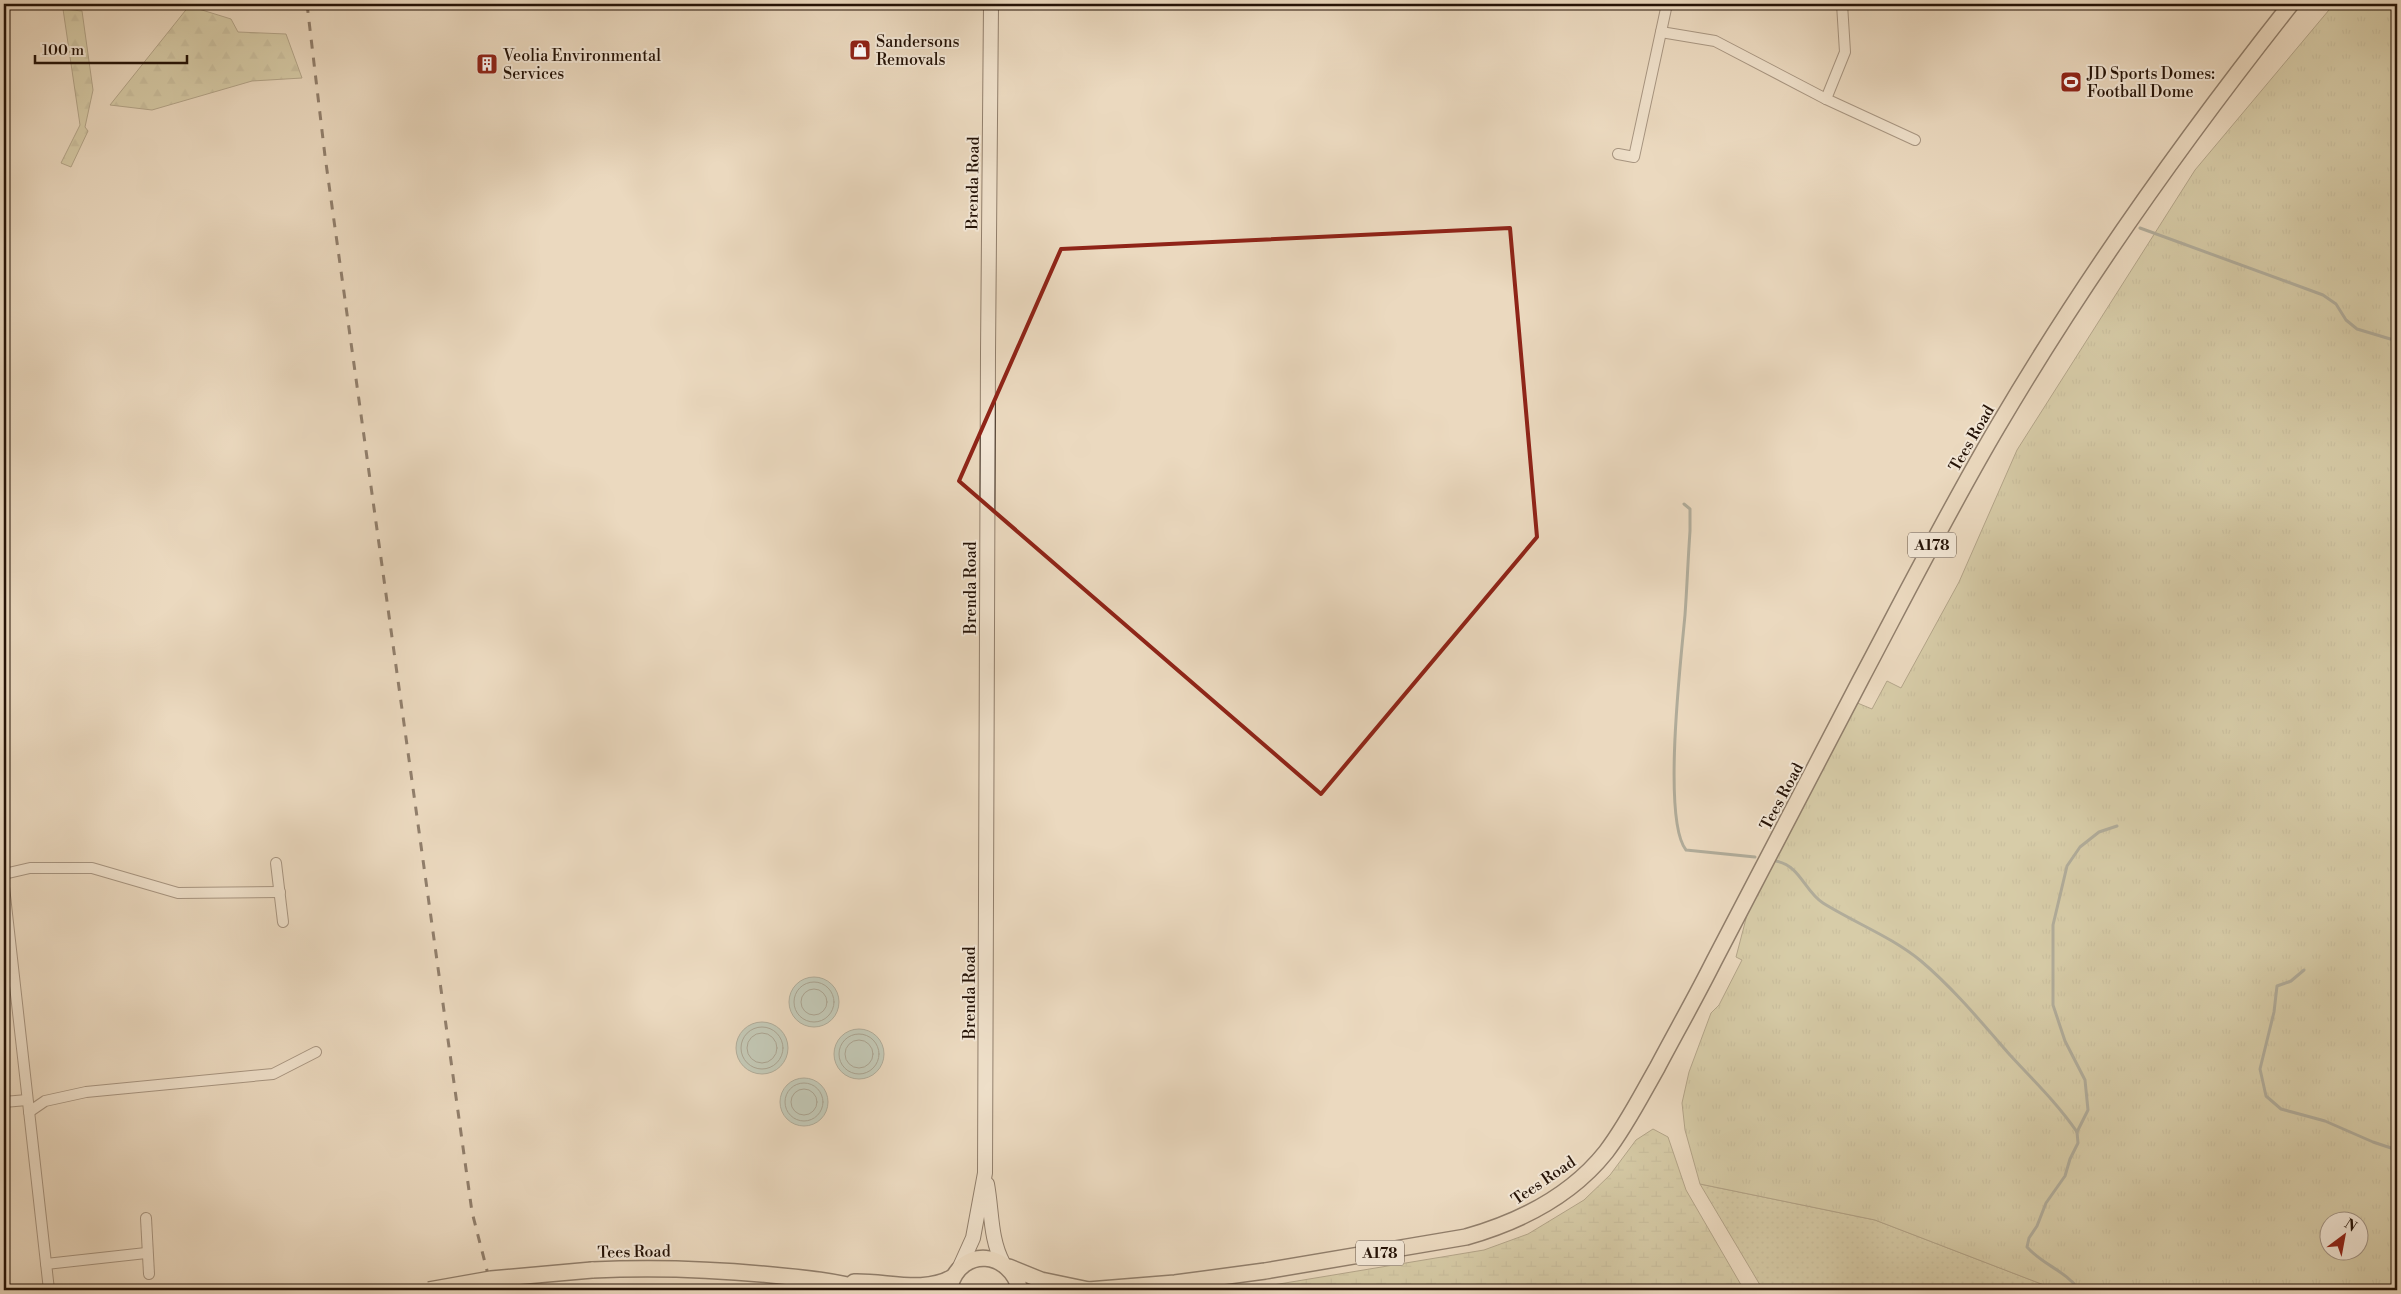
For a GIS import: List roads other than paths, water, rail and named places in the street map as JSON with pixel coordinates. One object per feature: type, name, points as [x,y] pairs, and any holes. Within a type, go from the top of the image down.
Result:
[{"type":"main road","name":"Brenda Road","points":[[991,4],[988,353],[986,1173],[992,1208],[993,1240],[1005,1264]]},
{"type":"main road","name":"Tees Road","points":[[1005,1264],[1041,1280],[1089,1290],[1202,1279],[1432,1244],[1494,1229],[1538,1208],[1566,1189],[1594,1166],[1628,1120],[1690,1009],[1935,538],[1998,425],[2054,334],[2163,172],[2244,62],[2291,4]]},
{"type":"main road","name":"Brenda Road","points":[[954,1279],[973,1238],[986,1173]]},
{"type":"main road","name":"A178","points":[[954,1279],[972,1260],[986,1258],[1005,1264]]},
{"type":"main road","points":[[1005,1264],[1017,1278],[1020,1290]]},
{"type":"main road","name":"Tees Road","points":[[429,1290],[499,1278],[641,1267],[714,1269],[840,1282],[873,1282],[926,1286],[954,1279]]},
{"type":"main road","name":"Tees Road","points":[[840,1282],[867,1290]]},
{"type":"street","points":[[1618,154],[1634,157],[1667,4]]},
{"type":"street","points":[[1826,100],[1845,52],[1842,4]]},
{"type":"street","points":[[1661,32],[1715,41],[1826,100],[1915,140]]},
{"type":"street","points":[[276,863],[283,922]]},
{"type":"street","points":[[4,874],[30,868],[92,868],[178,893],[280,892]]},
{"type":"street","points":[[4,887],[49,1290]]},
{"type":"street","points":[[29,1112],[45,1101],[86,1092],[273,1074],[316,1052]]},
{"type":"street","points":[[4,1102],[27,1100]]},
{"type":"street","points":[[146,1218],[146,1253],[149,1274]]},
{"type":"street","points":[[46,1264],[146,1253]]},
{"type":"water","points":[[814,977],[832,984],[839,1002],[832,1020],[814,1027],[796,1020],[789,1002],[796,984]]},
{"type":"water","points":[[757,1022],[767,1022],[781,1029],[788,1043],[788,1053],[781,1067],[767,1074],[757,1074],[747,1070],[740,1063],[736,1053],[736,1043],[740,1033],[747,1026]]},
{"type":"water","points":[[854,1029],[864,1029],[877,1036],[884,1049],[884,1059],[877,1072],[864,1079],[854,1079],[845,1075],[838,1068],[834,1059],[834,1049],[838,1040],[845,1033]]},
{"type":"water","points":[[799,1078],[809,1078],[818,1082],[824,1088],[827,1093],[827,1111],[818,1122],[809,1126],[799,1126],[790,1122],[784,1116],[780,1107],[780,1097],[784,1088],[790,1082]]},
{"type":"waterway","points":[[2140,228],[2323,295],[2336,304],[2346,320],[2357,329],[2397,341]]},
{"type":"waterway","points":[[1684,504],[1690,509],[1690,531],[1675,738],[1675,807],[1679,833],[1686,850],[1755,857]]},
{"type":"waterway","points":[[2077,1132],[2088,1110],[2085,1080],[2065,1041],[2053,1005],[2053,925],[2067,866],[2080,847],[2099,832],[2117,826]]},
{"type":"waterway","points":[[1776,861],[1797,873],[1811,892],[1823,903],[1886,937],[1921,961],[1967,1006],[2045,1092],[2077,1132],[2078,1143],[2070,1159],[2065,1176],[2046,1203],[2037,1226],[2029,1238],[2027,1247],[2040,1259],[2068,1278],[2079,1290]]},
{"type":"waterway","points":[[2304,970],[2291,981],[2277,986],[2274,1012],[2260,1069],[2266,1096],[2281,1109],[2325,1121],[2373,1142],[2397,1150]]},
{"type":"railway","points":[[307,4],[325,156],[472,1212],[492,1290]]},
{"type":"place","name":"Sandersons Removals","points":[[860,50]]},
{"type":"place","name":"Veolia Environmental Services","points":[[487,64]]},
{"type":"place","name":"JD Sports Domes: Football Dome","points":[[2071,82]]}]
